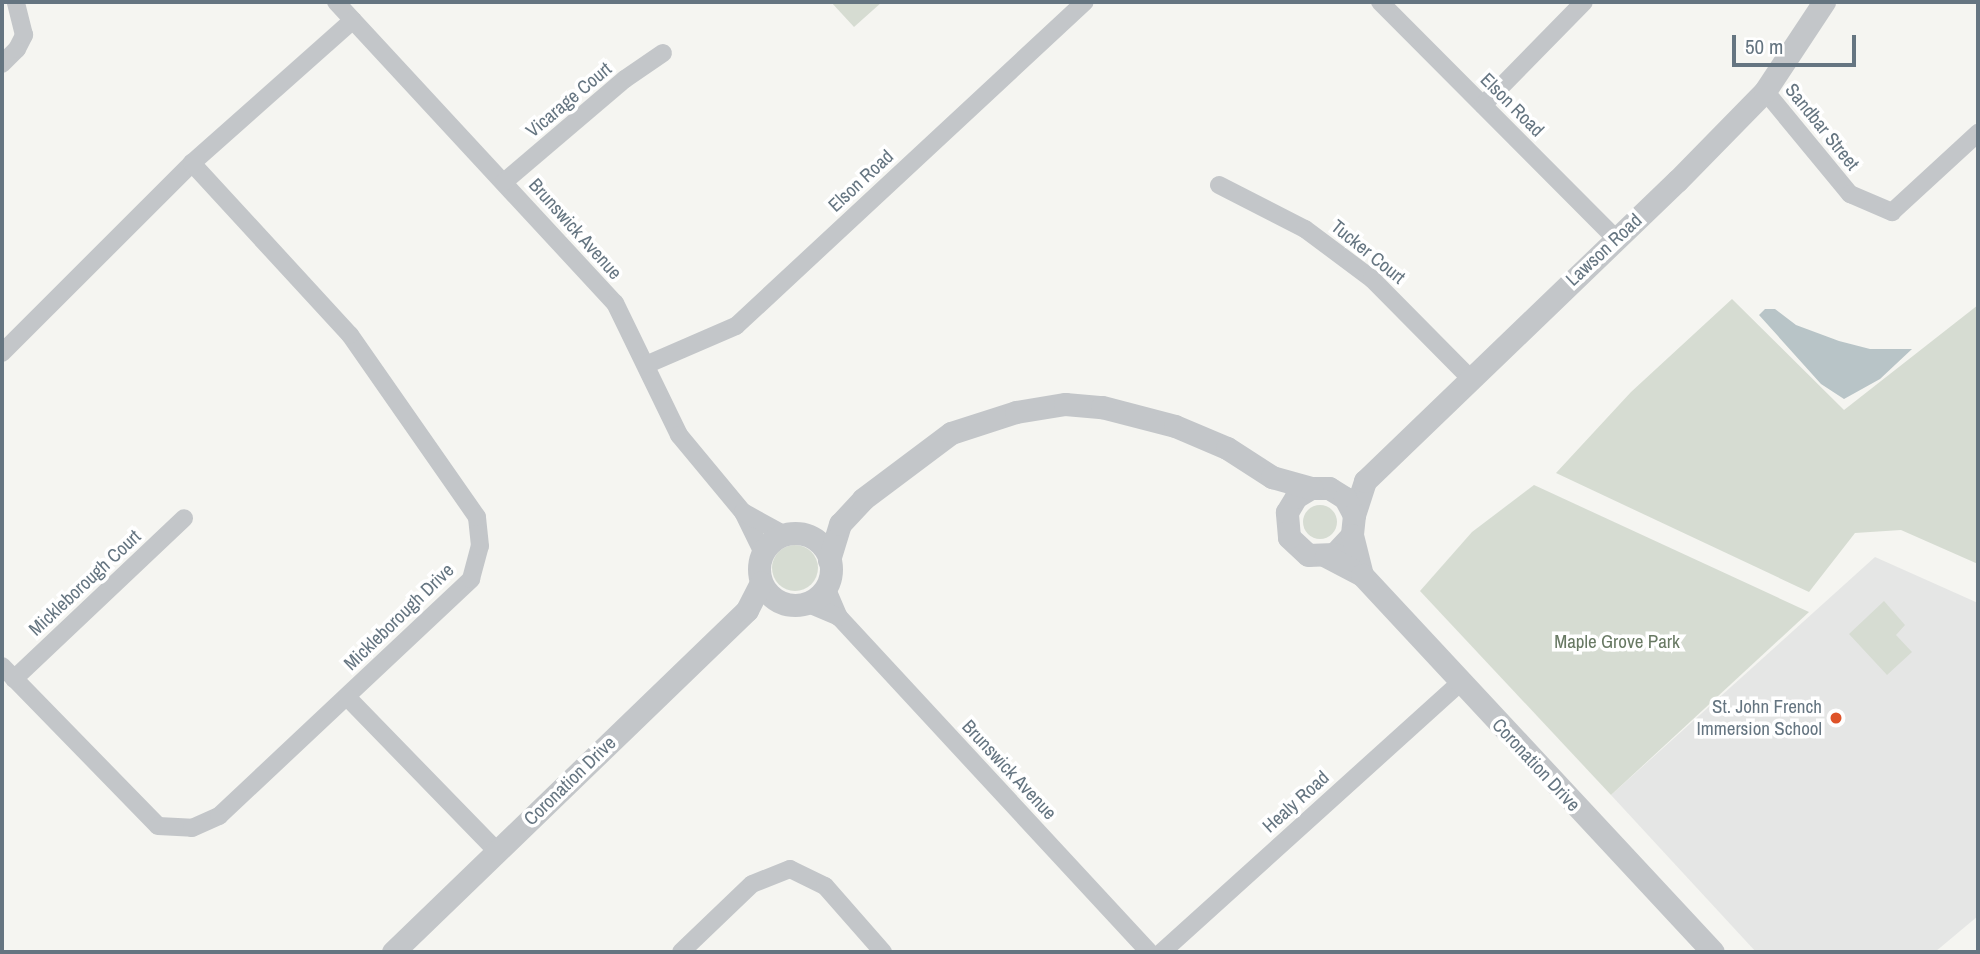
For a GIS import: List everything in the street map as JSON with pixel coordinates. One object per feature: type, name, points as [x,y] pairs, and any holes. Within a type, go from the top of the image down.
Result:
[{"type":"street","points":[[2,64],[24,35],[16,2]]},
{"type":"street","name":"Brunswick Avenue","points":[[336,2],[615,303],[648,365],[679,435],[743,512],[762,553]]},
{"type":"street","name":"Elson Road","points":[[648,365],[736,326],[1085,2]]},
{"type":"street","name":"Elson Road","points":[[1380,2],[1616,239]]},
{"type":"street","points":[[1483,105],[1584,2]]},
{"type":"street","name":"Lawson Road","points":[[1353,525],[1365,481],[1765,91],[1824,2]]},
{"type":"street","points":[[2,353],[192,163],[353,20]]},
{"type":"street","name":"Vicarage Court","points":[[504,182],[625,79],[663,53]]},
{"type":"street","name":"Sandbar Street","points":[[1765,91],[1850,194],[1892,212],[1978,133]]},
{"type":"street","name":"Mickleborough Drive","points":[[8,672],[158,826],[192,828],[219,816],[471,579],[480,546],[477,517],[350,335],[192,163]]},
{"type":"street","name":"Tucker Court","points":[[1219,185],[1305,229],[1373,279],[1471,379]]},
{"type":"street","points":[[747,610],[780,602],[806,603],[826,587],[829,560],[841,524],[863,499],[951,433],[1016,412],[1065,404],[1102,407],[1175,426],[1227,448],[1272,477],[1320,488],[1345,498],[1353,525],[1342,549],[1326,556],[1308,555],[1294,545],[1286,529],[1287,512],[1272,477]]},
{"type":"street","points":[[1287,512],[1296,497],[1320,488],[1365,481]]},
{"type":"street","name":"Brunswick Avenue","points":[[743,512],[794,535]]},
{"type":"street","name":"Mickleborough Court","points":[[8,672],[184,518]]},
{"type":"street","points":[[780,602],[761,582],[762,553],[794,535],[841,524]]},
{"type":"street","name":"Coronation Drive","points":[[1353,525],[1362,575]]},
{"type":"street","points":[[794,535],[820,544],[829,560]]},
{"type":"street","name":"Coronation Drive","points":[[1326,556],[1362,575],[1459,684],[1713,952]]},
{"type":"street","name":"Coronation Drive","points":[[393,952],[747,610],[761,582]]},
{"type":"street","name":"Brunswick Avenue","points":[[826,587],[839,617],[1149,952]]},
{"type":"street","name":"Brunswick Avenue","points":[[806,603],[839,617]]},
{"type":"street","name":"Healy Road","points":[[1162,952],[1459,684]]},
{"type":"street","points":[[347,697],[497,851]]},
{"type":"street","points":[[681,952],[752,884],[790,869],[825,886],[883,952]]},
{"type":"shaded area","points":[[1765,309],[1775,309],[1796,325],[1839,341],[1870,349],[1912,349],[1880,379],[1844,399],[1821,384],[1759,315]]},
{"type":"shaded area","name":"St. John French Immersion School","points":[[1875,557],[1978,603],[1978,916],[1935,952],[1756,952],[1611,795]]},
{"type":"green space","points":[[831,2],[882,2],[854,27]]},
{"type":"green space","points":[[1732,299],[1844,410],[1978,305],[1978,564],[1901,530],[1855,533],[1809,592],[1556,473],[1631,392]]},
{"type":"green space","name":"Maple Grove Park","points":[[1534,485],[1809,612],[1611,795],[1420,591],[1472,532]]},
{"type":"green space","points":[[1320,505],[1332,510],[1337,522],[1332,534],[1320,539],[1308,534],[1303,522],[1308,510]]},
{"type":"green space","points":[[795,545],[811,552],[818,568],[811,584],[795,591],[779,584],[772,568],[779,552]]},
{"type":"green space","points":[[1884,601],[1905,625],[1896,635],[1912,652],[1887,675],[1849,634]]},
{"type":"place","name":"St. John French Immersion School","points":[[1836,718]]}]
